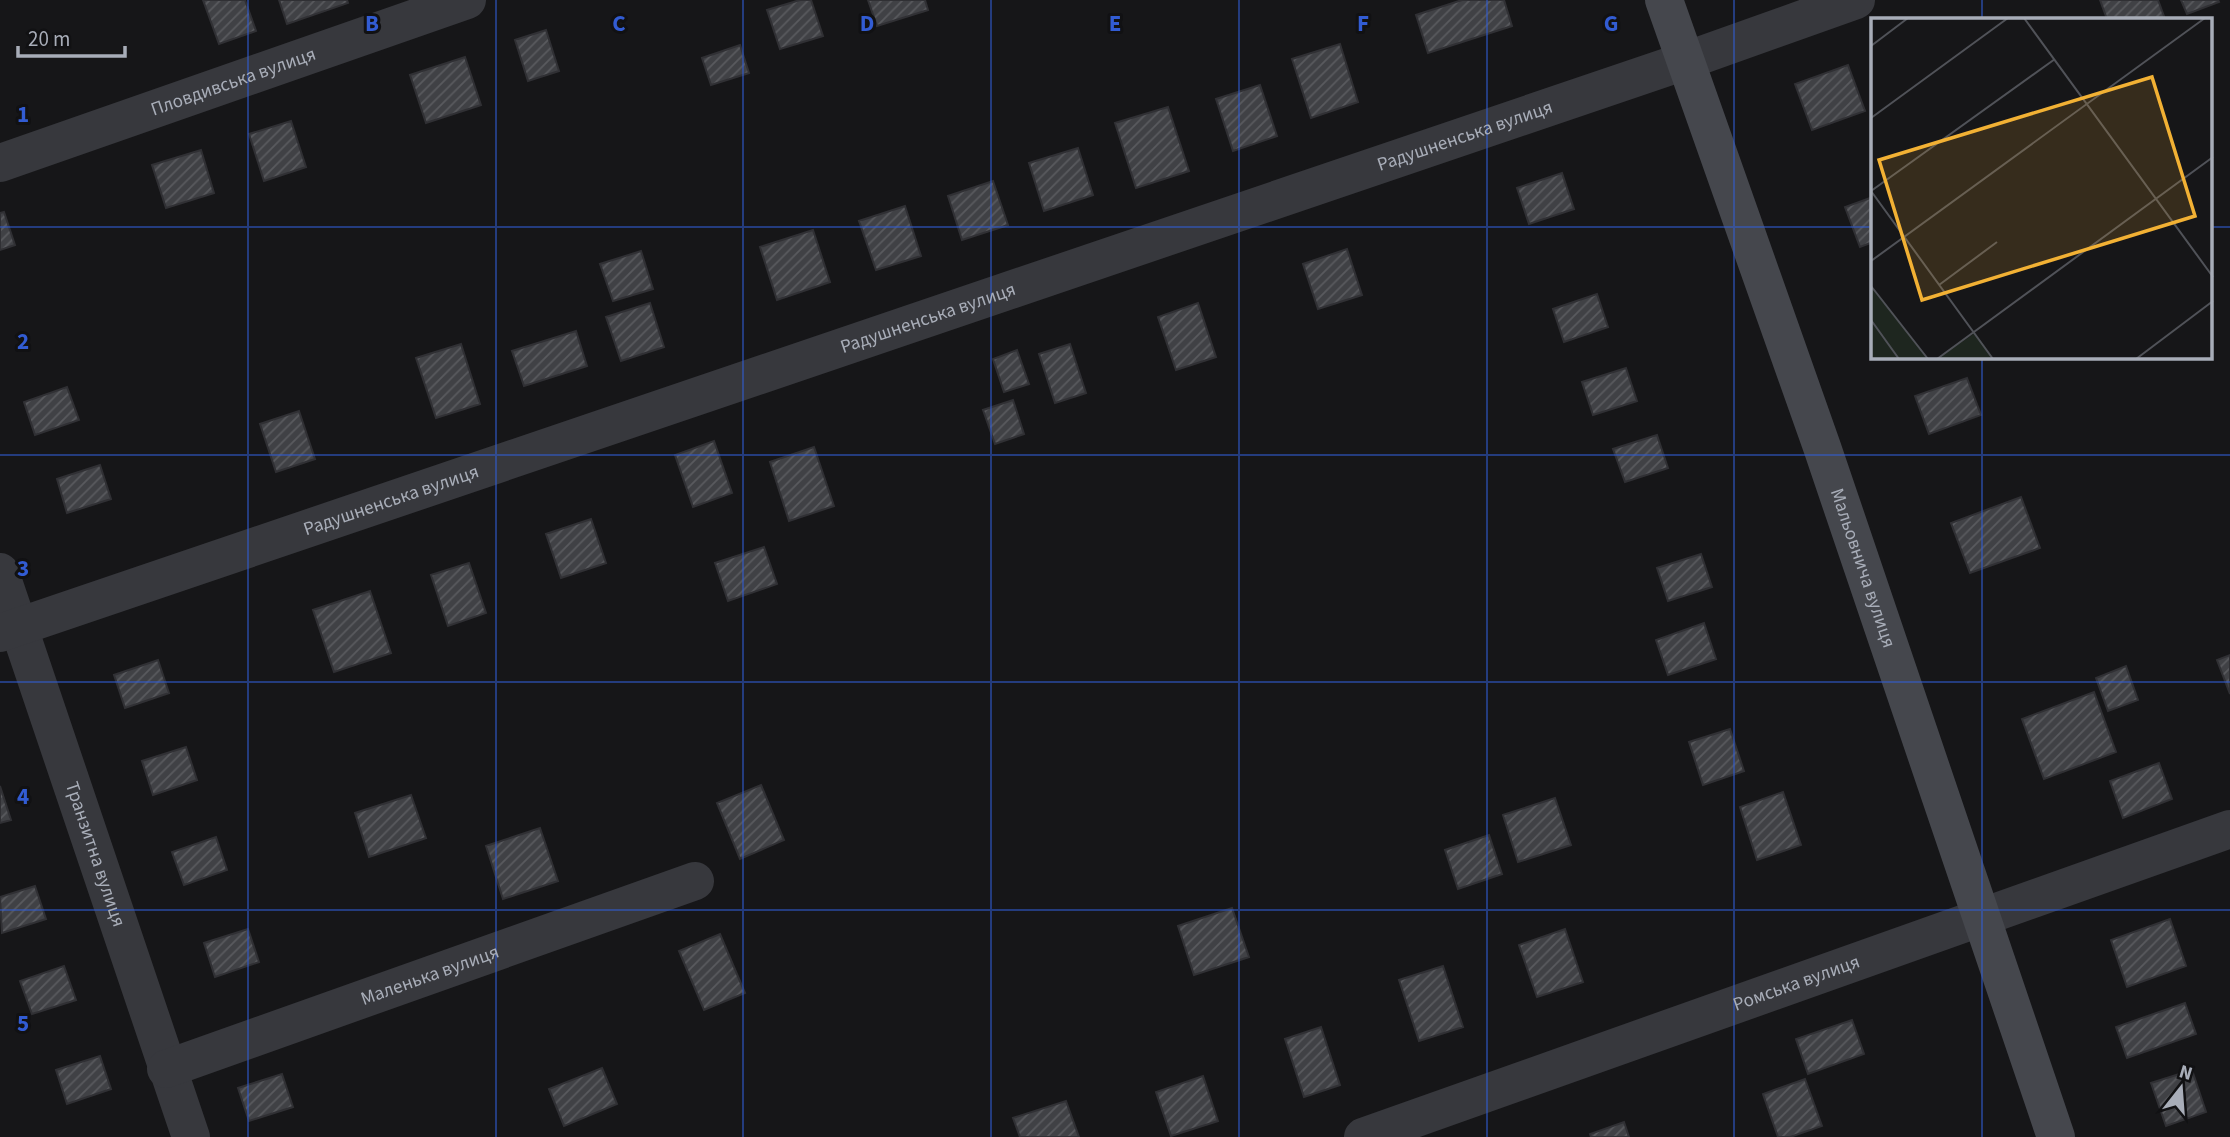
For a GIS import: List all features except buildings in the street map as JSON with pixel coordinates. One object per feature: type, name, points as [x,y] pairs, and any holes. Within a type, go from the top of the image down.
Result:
[{"type":"street","name":"Пловдивська вулиця","points":[[0,163],[467,0]]},
{"type":"street","name":"Мальовнича вулиця","points":[[1664,0],[1822,447],[1984,918],[2056,1137]]},
{"type":"street","name":"Радушненська вулиця","points":[[10,630],[1685,61],[1856,0]]},
{"type":"street","name":"Транзитна вулиця","points":[[0,572],[10,630],[191,1137]]},
{"type":"street","name":"Ромська вулиця","points":[[1363,1137],[2230,829]]},
{"type":"street","name":"Маленька вулиця","points":[[166,1069],[695,881]]}]
